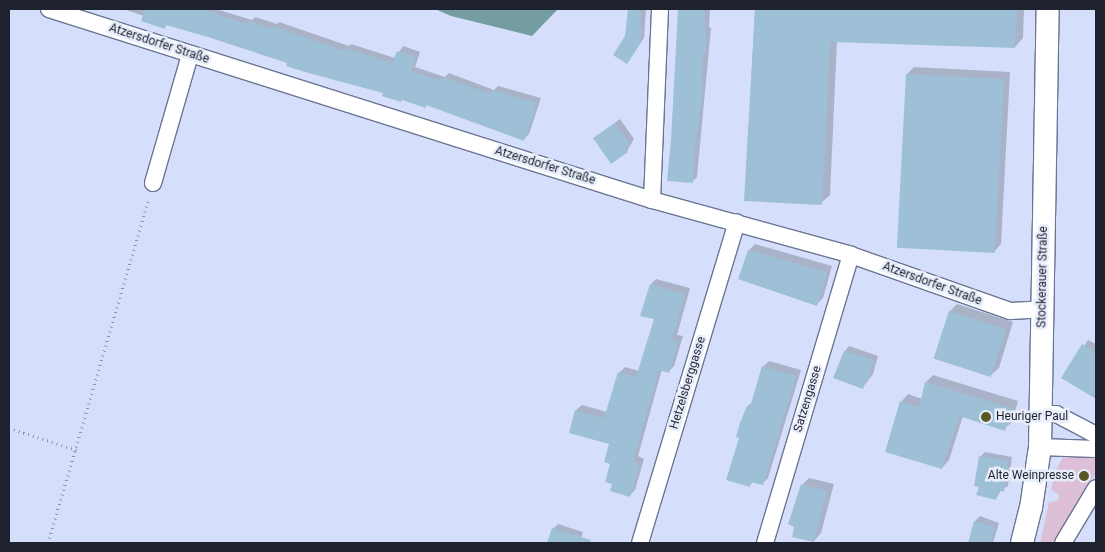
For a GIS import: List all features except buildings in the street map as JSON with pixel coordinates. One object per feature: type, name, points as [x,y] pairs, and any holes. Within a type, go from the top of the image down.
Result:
[{"type":"street","name":"Atzersdorfer Straße","points":[[49,9],[652,200],[851,255],[1010,311],[1043,310]]},
{"type":"street","points":[[652,200],[660,9]]},
{"type":"street","name":"Stockerauer Straße","points":[[1022,543],[1031,508],[1040,447],[1048,9]]},
{"type":"street","points":[[153,183],[190,55]]},
{"type":"street","name":"Hetzelsberggasse","points":[[640,543],[737,222]]},
{"type":"street","name":"Satzengasse","points":[[765,543],[851,255]]},
{"type":"street","points":[[1040,414],[1056,414],[1096,435]]},
{"type":"street","points":[[1040,447],[1096,449]]},
{"type":"street","points":[[1063,543],[1096,488]]},
{"type":"path","points":[[48,543],[77,450],[153,183]]},
{"type":"path","points":[[9,428],[77,450]]},
{"type":"shaded area","points":[[435,9],[558,9],[532,36],[451,16]]},
{"type":"shaded area","points":[[1096,455],[1096,473],[1053,543],[1040,543],[1049,502],[1057,501],[1059,498],[1058,494],[1051,490],[1055,472],[1063,457]]},
{"type":"place","name":"Heuriger Paul","points":[[986,417]]},
{"type":"place","name":"Alte Weinpresse","points":[[1084,476]]}]
